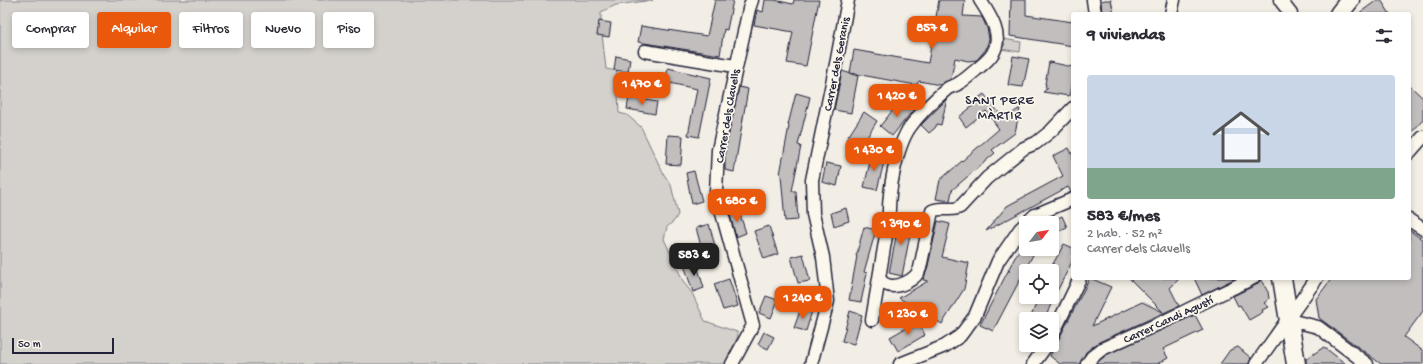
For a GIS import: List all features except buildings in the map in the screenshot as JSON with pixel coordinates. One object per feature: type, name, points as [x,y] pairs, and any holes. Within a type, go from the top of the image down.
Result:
[{"type":"street","name":"Carrer dels Clavells","points":[[732,364],[753,325],[716,192],[718,150],[735,66],[752,0]]},
{"type":"street","name":"Carrer dels Geranis","points":[[811,364],[828,301],[823,257],[813,214],[812,180],[848,0]]},
{"type":"street","points":[[980,0],[993,22]]},
{"type":"street","points":[[872,320],[889,218],[888,208],[896,160],[901,144],[910,128],[922,113],[949,87],[958,84],[982,65],[993,53],[997,39],[993,22],[991,0]]},
{"type":"street","points":[[1093,0],[1095,12]]},
{"type":"street","points":[[1171,12],[1174,0]]},
{"type":"street","points":[[1280,0],[1289,12]]},
{"type":"street","points":[[1341,12],[1350,0]]},
{"type":"street","points":[[645,51],[735,66]]},
{"type":"street","points":[[878,278],[885,284],[895,286],[906,282],[916,275],[920,268],[932,211],[936,209],[955,210],[960,207],[987,178],[1024,148],[1036,143],[1051,132],[1071,110]]},
{"type":"street","points":[[1411,149],[1416,139]]},
{"type":"street","points":[[900,364],[945,346],[960,336],[975,316],[998,261],[1020,229],[1035,215],[1071,200]]},
{"type":"street","points":[[1411,221],[1423,229]]},
{"type":"street","points":[[1059,322],[1079,280]]},
{"type":"street","name":"Carrer Candi Agustí","points":[[1087,364],[1092,357],[1102,349],[1167,320],[1248,280]]},
{"type":"street","points":[[1282,280],[1296,364]]},
{"type":"street","points":[[1256,364],[1289,320],[1316,280]]},
{"type":"street","points":[[1289,320],[1318,327],[1367,364]]},
{"type":"street","points":[[1033,364],[1042,352]]},
{"type":"shaded area","points":[[0,0],[653,0],[616,5],[601,12],[606,69],[617,71],[619,113],[627,115],[641,127],[663,173],[671,185],[678,214],[675,220],[667,227],[664,239],[684,283],[692,293],[705,321],[737,332],[738,336],[725,364],[0,364]]},
{"type":"shaded area","points":[[1003,39],[1021,42],[1020,52],[1001,49],[1005,45]]},
{"type":"district","name":"SANT PERE MÀRTIR","points":[[1000,106]]}]
